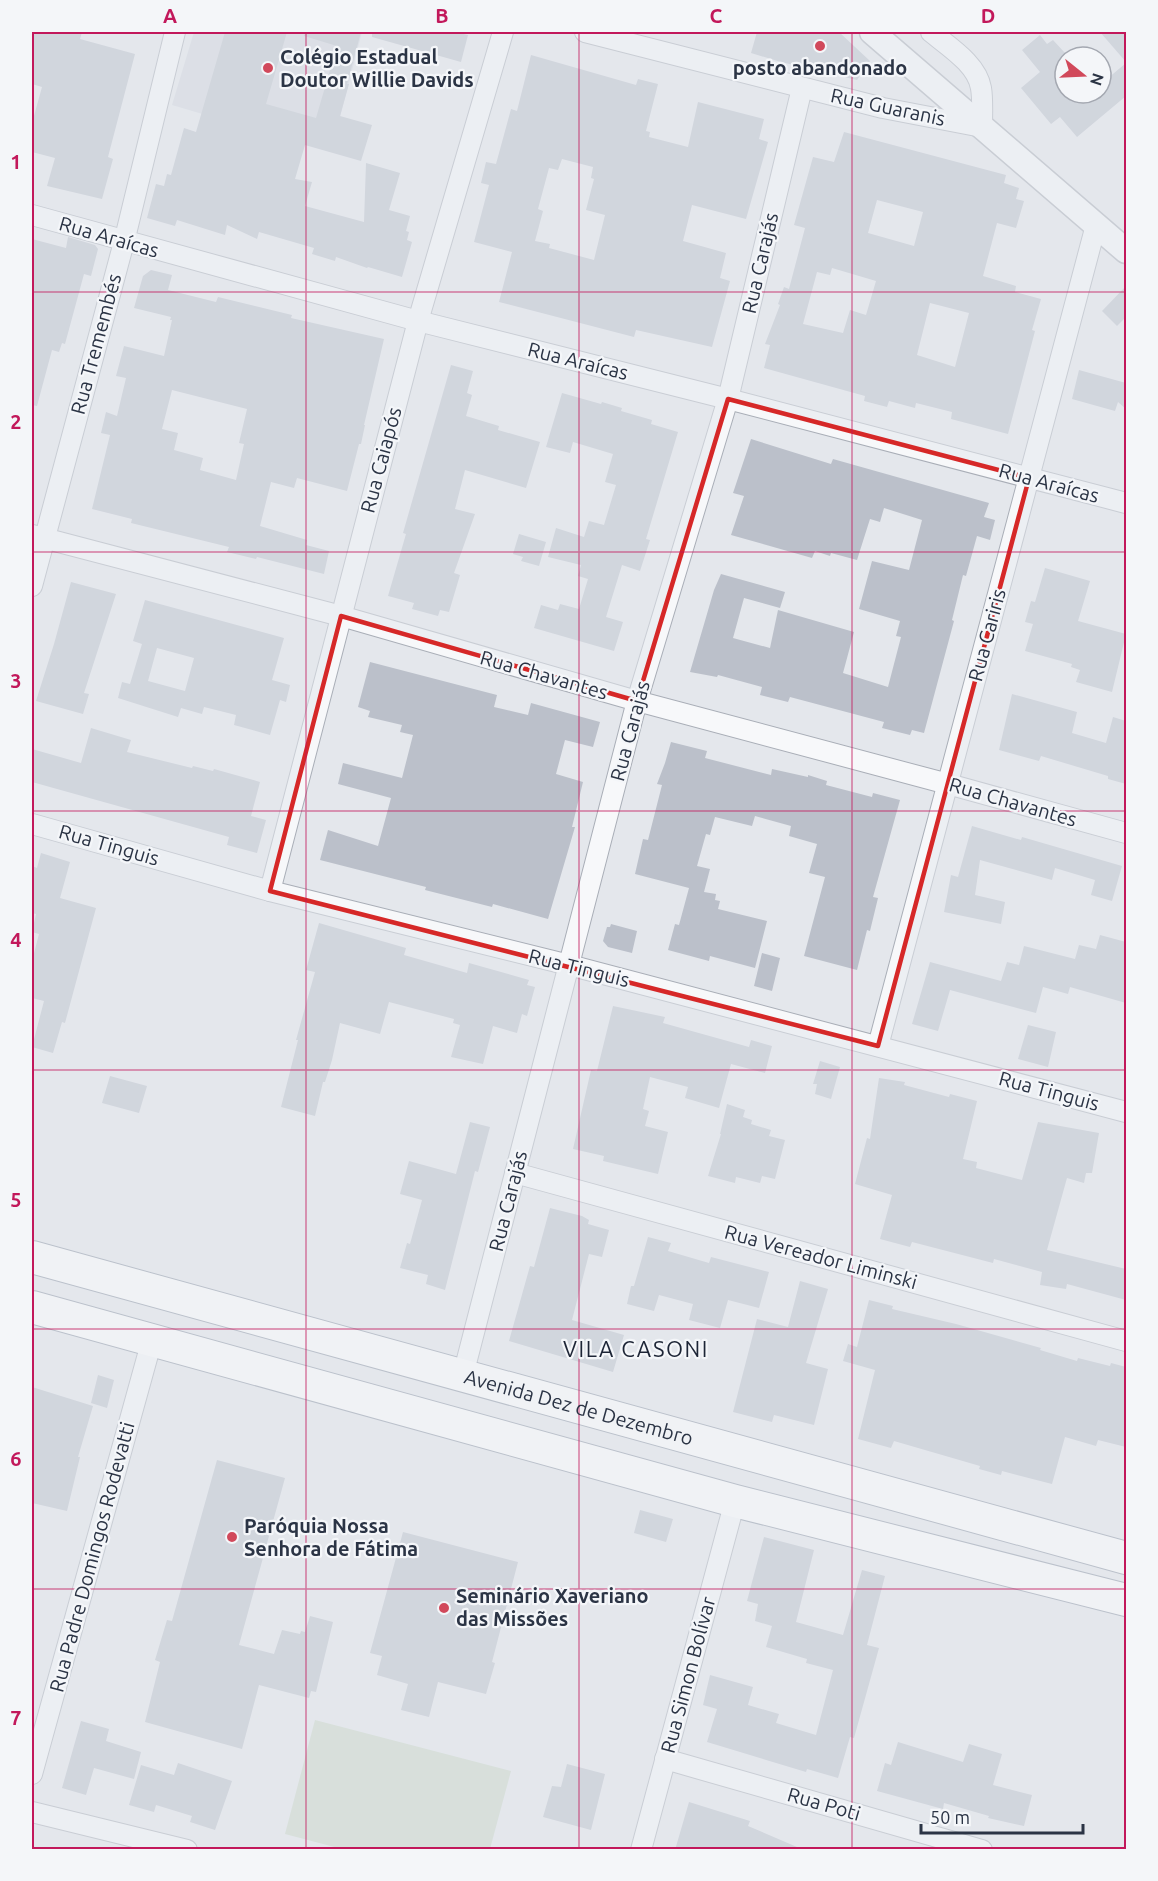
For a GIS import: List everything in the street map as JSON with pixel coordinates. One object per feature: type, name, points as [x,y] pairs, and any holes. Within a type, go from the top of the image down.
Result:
[{"type":"highway","name":"Avenida Dez de Dezembro","points":[[32,1257],[1126,1558]]},
{"type":"highway","points":[[32,1308],[735,1501],[1126,1600]]},
{"type":"street","name":"Rua Tremembés","points":[[32,586],[38,537],[124,242],[176,32]]},
{"type":"street","name":"Rua Caiapós","points":[[270,891],[418,321],[503,32]]},
{"type":"street","name":"Rua Guaranis","points":[[585,32],[902,112],[982,127]]},
{"type":"street","points":[[872,32],[1126,251]]},
{"type":"street","points":[[931,32],[978,76],[981,89],[982,127]]},
{"type":"street","name":"Rua Carajás","points":[[463,1375],[637,701],[728,399],[802,88]]},
{"type":"street","name":"Rua Araícas","points":[[32,215],[418,321],[1126,503]]},
{"type":"street","name":"Rua Cariris","points":[[878,1046],[1096,225]]},
{"type":"street","name":"Rua Chavantes","points":[[38,537],[340,616],[637,701],[1126,833]]},
{"type":"street","name":"Rua Tinguis","points":[[32,824],[270,891],[569,965],[1126,1112]]},
{"type":"street","name":"Rua Vereador Liminski","points":[[515,1173],[1126,1341]]},
{"type":"street","name":"Rua Padre Domingos Rodevatti","points":[[32,1774],[152,1340]]},
{"type":"street","name":"Rua Simon Bolívar","points":[[641,1850],[735,1501]]},
{"type":"street","name":"Rua Poti","points":[[665,1759],[982,1850]]},
{"type":"street","points":[[32,1812],[187,1850]]},
{"type":"highlighted area","points":[[728,399],[1029,478],[878,1046],[270,891],[341,616],[637,701]]},
{"type":"shaded area","name":"Colégio Estadual Doutor Willie Davids","points":[[194,32],[362,32],[331,152],[172,105]]},
{"type":"green space","points":[[315,1720],[511,1771],[490,1849],[342,1849],[285,1834]]},
{"type":"building","points":[[32,32],[82,32],[80,39],[135,54],[108,157],[113,159],[102,199],[47,186],[55,158],[32,152],[32,123],[42,87],[32,84]]},
{"type":"building","points":[[225,32],[287,32],[266,104],[316,118],[337,46],[304,36],[305,32],[361,32],[340,116],[372,125],[361,161],[305,145],[295,179],[312,182],[305,206],[364,222],[366,163],[400,173],[389,210],[410,216],[406,231],[409,232],[407,240],[412,242],[402,277],[336,257],[335,261],[312,254],[314,248],[259,232],[257,239],[227,225],[225,235],[177,220],[175,226],[147,218],[156,184],[164,186],[167,174],[171,175],[184,128],[196,132]]},
{"type":"building","points":[[372,32],[455,32],[468,35],[461,62],[372,37]]},
{"type":"building","name":"posto abandonado","points":[[757,32],[839,32],[870,61],[857,80],[781,62],[751,53]]},
{"type":"building","points":[[1100,32],[1126,32],[1126,62],[1113,45]]},
{"type":"building","points":[[1040,35],[1047,44],[1053,40],[1058,45],[1053,45],[1053,105],[1113,105],[1113,74],[1126,63],[1126,96],[1077,137],[1060,117],[1051,124],[1021,88],[1040,72],[1022,50]]},
{"type":"building","points":[[531,55],[636,85],[638,79],[658,84],[646,131],[650,132],[649,137],[688,147],[698,102],[764,119],[759,139],[768,142],[746,219],[692,205],[683,241],[726,253],[720,278],[730,281],[712,347],[636,330],[634,337],[499,302],[512,252],[474,242],[489,185],[481,183],[486,162],[496,164],[511,109],[517,111]],"holes":[[[562,159],[593,167],[591,178],[594,179],[586,210],[605,215],[594,260],[549,248],[550,244],[535,241],[543,211],[538,209],[549,168],[558,170]]]},
{"type":"building","points":[[844,132],[1006,175],[1004,183],[1019,188],[1016,199],[1024,201],[1016,228],[997,223],[983,276],[1016,286],[1015,292],[1041,299],[1008,434],[951,419],[952,412],[916,403],[915,408],[889,401],[887,407],[864,401],[865,396],[764,368],[770,345],[765,344],[780,305],[778,304],[784,287],[789,289],[805,228],[794,225],[813,157],[834,162]],"holes":[[[877,200],[923,212],[914,246],[868,233]],[[832,268],[876,281],[866,315],[850,310],[843,333],[803,324],[817,272],[830,275]],[[930,303],[969,313],[955,367],[917,355]]]},
{"type":"building","points":[[68,237],[95,245],[98,249],[91,276],[84,274],[65,344],[62,343],[59,352],[52,350],[37,406],[32,405],[32,239],[66,248]]},
{"type":"building","points":[[151,270],[172,275],[168,290],[216,302],[218,297],[292,315],[291,318],[384,339],[361,444],[359,444],[347,491],[297,478],[294,488],[271,482],[260,526],[307,540],[306,545],[329,551],[324,574],[227,552],[229,547],[131,523],[132,519],[92,509],[110,435],[101,433],[106,412],[117,416],[126,378],[116,376],[124,346],[164,356],[172,320],[170,320],[171,317],[134,308],[143,276]],"holes":[[[172,390],[247,409],[239,443],[244,444],[236,480],[200,470],[203,458],[174,450],[178,433],[162,429]]]},
{"type":"building","points":[[1126,286],[1126,317],[1117,326],[1102,311]]},
{"type":"building","points":[[451,365],[473,371],[467,393],[472,395],[466,416],[499,426],[498,430],[540,442],[526,488],[465,470],[455,509],[475,514],[454,573],[460,575],[449,612],[440,610],[438,616],[412,609],[414,603],[388,596],[406,534],[403,533]]},
{"type":"building","points":[[1079,370],[1126,383],[1126,409],[1118,402],[1115,411],[1072,399]]},
{"type":"building","points":[[562,393],[622,408],[621,411],[652,420],[651,424],[678,432],[646,539],[650,540],[640,571],[622,565],[606,617],[623,622],[614,651],[534,628],[541,605],[558,610],[560,604],[579,609],[588,579],[578,576],[581,565],[548,557],[556,528],[584,537],[589,521],[604,525],[616,485],[605,482],[613,454],[573,442],[570,453],[546,447]]},
{"type":"building","points":[[751,439],[831,464],[833,459],[989,503],[984,517],[995,520],[990,540],[977,536],[966,576],[963,575],[952,620],[954,621],[924,733],[912,730],[910,735],[882,728],[884,722],[790,697],[788,702],[760,695],[762,687],[718,675],[717,677],[690,672],[714,590],[721,574],[785,592],[780,608],[744,598],[733,638],[770,648],[778,610],[854,632],[843,673],[888,687],[901,637],[896,636],[900,621],[859,609],[872,561],[909,570],[922,520],[884,508],[880,522],[870,519],[857,560],[815,551],[812,558],[731,535],[744,496],[733,493]]},
{"type":"building","points":[[519,534],[546,542],[539,566],[521,561],[523,557],[513,554]]},
{"type":"building","points":[[1045,568],[1090,581],[1078,621],[1126,634],[1112,692],[1076,682],[1080,670],[1071,667],[1072,664],[1025,651],[1033,624],[1025,622],[1031,601],[1035,602]]},
{"type":"building","points":[[71,582],[116,594],[84,693],[89,694],[83,714],[36,701]]},
{"type":"building","points":[[145,600],[284,638],[272,680],[290,685],[286,702],[280,700],[270,735],[234,725],[236,715],[204,707],[202,714],[181,708],[178,717],[118,698],[122,682],[130,684],[142,644],[133,641]],"holes":[[[157,648],[194,658],[185,691],[148,681]]]},
{"type":"building","points":[[370,662],[497,695],[494,707],[528,715],[531,703],[600,722],[593,747],[565,740],[556,774],[583,782],[572,827],[575,827],[548,919],[493,904],[492,907],[425,890],[426,887],[320,860],[328,830],[378,846],[391,798],[338,784],[343,763],[402,778],[413,735],[400,732],[402,725],[368,717],[370,711],[358,707]]},
{"type":"building","points":[[1012,694],[1077,712],[1072,733],[1106,743],[1113,717],[1126,721],[1126,784],[1108,779],[1108,776],[1041,756],[1039,761],[999,750]]},
{"type":"building","points":[[91,728],[131,740],[127,752],[192,768],[193,766],[213,771],[214,769],[260,782],[251,816],[266,820],[257,853],[227,845],[229,837],[32,782],[32,749],[81,763]]},
{"type":"building","points":[[671,742],[707,751],[705,758],[771,775],[772,769],[808,777],[808,775],[827,781],[826,785],[872,797],[873,793],[900,800],[873,897],[878,898],[870,931],[867,930],[857,970],[804,956],[825,877],[809,873],[817,844],[789,836],[791,826],[755,816],[752,826],[715,817],[710,835],[706,834],[697,866],[710,869],[704,892],[716,894],[715,900],[720,901],[718,909],[767,921],[755,968],[710,956],[709,961],[668,950],[675,924],[679,925],[689,888],[635,874],[643,839],[648,840],[662,785],[657,784]]},
{"type":"building","points":[[972,826],[1021,840],[1022,837],[1122,866],[1112,901],[1091,895],[1095,880],[1055,868],[1052,880],[980,860],[975,895],[1005,902],[1001,924],[944,912],[951,875],[958,877]]},
{"type":"building","points":[[41,853],[70,862],[60,898],[96,908],[65,1023],[62,1022],[53,1053],[32,1047],[44,1001],[32,998],[32,961],[39,934],[32,932],[36,914],[32,913],[32,866],[37,868]]},
{"type":"building","points":[[319,923],[406,948],[404,955],[467,973],[469,963],[529,980],[527,985],[535,987],[527,1016],[522,1014],[517,1033],[493,1026],[483,1064],[451,1057],[460,1025],[453,1023],[454,1019],[389,1002],[380,1034],[340,1023],[332,1060],[325,1082],[323,1082],[315,1116],[281,1107],[298,1040],[296,1040],[315,972],[306,970]]},
{"type":"building","points":[[611,924],[637,931],[632,953],[608,947],[603,941],[607,927]]},
{"type":"building","points":[[1100,935],[1126,942],[1126,1003],[1070,987],[1068,994],[1043,987],[1036,1013],[950,990],[938,1031],[912,1024],[930,962],[1001,981],[1007,962],[1019,965],[1024,946],[1075,959],[1079,945],[1096,949]]},
{"type":"building","points":[[762,953],[780,958],[772,991],[754,986]]},
{"type":"building","points":[[613,1006],[665,1017],[663,1023],[749,1047],[751,1040],[772,1046],[765,1073],[731,1064],[719,1108],[685,1098],[688,1087],[650,1077],[643,1109],[649,1111],[645,1126],[668,1132],[658,1174],[603,1161],[604,1156],[573,1149],[591,1070],[597,1071]]},
{"type":"building","points":[[1028,1025],[1056,1032],[1048,1067],[1018,1059]]},
{"type":"building","points":[[820,1061],[840,1067],[831,1099],[815,1094],[817,1084],[813,1084]]},
{"type":"building","points":[[110,1076],[147,1086],[139,1113],[102,1103]]},
{"type":"building","points":[[879,1078],[905,1082],[904,1085],[949,1097],[950,1094],[977,1101],[963,1159],[977,1162],[976,1168],[1022,1180],[1038,1122],[1099,1133],[1092,1173],[1086,1173],[1084,1183],[1067,1178],[1047,1250],[1126,1269],[1126,1300],[1067,1284],[1066,1289],[1040,1285],[1042,1272],[994,1259],[993,1263],[912,1242],[910,1247],[880,1239],[892,1195],[855,1184],[867,1138],[870,1139]]},
{"type":"building","points":[[727,1104],[745,1110],[743,1117],[752,1120],[751,1124],[771,1130],[769,1136],[785,1140],[775,1179],[762,1176],[760,1183],[736,1177],[735,1183],[708,1176],[721,1134]]},
{"type":"building","points":[[470,1122],[490,1127],[478,1172],[475,1171],[445,1290],[426,1284],[428,1275],[400,1268],[407,1243],[410,1244],[422,1200],[400,1194],[409,1161],[456,1174]]},
{"type":"building","points":[[550,1208],[582,1216],[589,1220],[588,1224],[609,1230],[602,1257],[589,1254],[572,1320],[624,1335],[613,1372],[509,1341],[530,1266],[534,1267]]},
{"type":"building","points":[[648,1237],[671,1243],[668,1251],[709,1263],[711,1257],[769,1272],[759,1308],[728,1300],[720,1328],[689,1320],[693,1304],[659,1295],[654,1311],[627,1304]]},
{"type":"building","points":[[800,1281],[828,1289],[806,1363],[828,1369],[814,1425],[774,1415],[772,1422],[733,1412],[757,1319],[788,1327]]},
{"type":"building","points":[[869,1300],[893,1306],[892,1309],[1041,1348],[1040,1350],[1077,1361],[1078,1358],[1110,1366],[1111,1363],[1126,1367],[1126,1447],[1098,1440],[1096,1446],[1065,1437],[1052,1484],[1002,1471],[1001,1475],[979,1469],[980,1466],[894,1441],[891,1448],[858,1439],[875,1370],[843,1361],[848,1344],[857,1347]]},
{"type":"building","points":[[98,1375],[114,1380],[107,1408],[91,1403]]},
{"type":"building","points":[[32,1387],[93,1406],[78,1457],[80,1457],[67,1511],[32,1503]]},
{"type":"building","points":[[217,1460],[285,1478],[239,1645],[274,1654],[282,1630],[300,1634],[301,1631],[305,1632],[310,1616],[333,1622],[316,1692],[311,1691],[309,1698],[259,1685],[242,1749],[145,1722],[160,1662],[155,1660],[167,1620],[172,1621]]},
{"type":"building","points":[[640,1510],[673,1519],[666,1542],[634,1533]]},
{"type":"building","name":"Seminário Xaveriano das Missões","points":[[403,1532],[518,1562],[486,1694],[438,1682],[429,1717],[401,1710],[408,1684],[377,1675],[382,1656],[370,1653]]},
{"type":"building","points":[[764,1537],[814,1550],[796,1622],[843,1635],[862,1570],[885,1576],[867,1645],[879,1648],[854,1738],[850,1737],[838,1778],[807,1769],[806,1772],[707,1742],[717,1709],[703,1705],[710,1675],[753,1687],[748,1705],[779,1714],[776,1723],[816,1735],[833,1670],[806,1663],[807,1659],[766,1647],[772,1626],[755,1621],[758,1604],[747,1601]]},
{"type":"building","points":[[81,1721],[109,1729],[106,1741],[141,1752],[134,1779],[94,1768],[86,1795],[62,1788]]},
{"type":"building","points":[[898,1742],[963,1762],[969,1744],[1002,1754],[993,1785],[1032,1795],[1024,1826],[988,1818],[989,1816],[944,1803],[943,1809],[877,1791],[885,1763],[891,1765]]},
{"type":"building","points":[[178,1763],[232,1781],[215,1830],[190,1822],[192,1816],[156,1805],[154,1812],[129,1805],[141,1765],[174,1775]]},
{"type":"building","points":[[567,1764],[605,1774],[591,1830],[543,1817],[552,1786],[561,1787]]},
{"type":"building","points":[[689,1802],[750,1821],[748,1826],[804,1850],[675,1850]]},
{"type":"place","name":"posto abandonado","points":[[820,46]]},
{"type":"place","name":"Colégio Estadual Doutor Willie Davids","points":[[268,68]]},
{"type":"place","name":"Paróquia Nossa Senhora de Fátima","points":[[232,1537]]},
{"type":"place","name":"Seminário Xaveriano das Missões","points":[[444,1608]]},
{"type":"district","name":"VILA CASONI","points":[[636,1349]]}]
